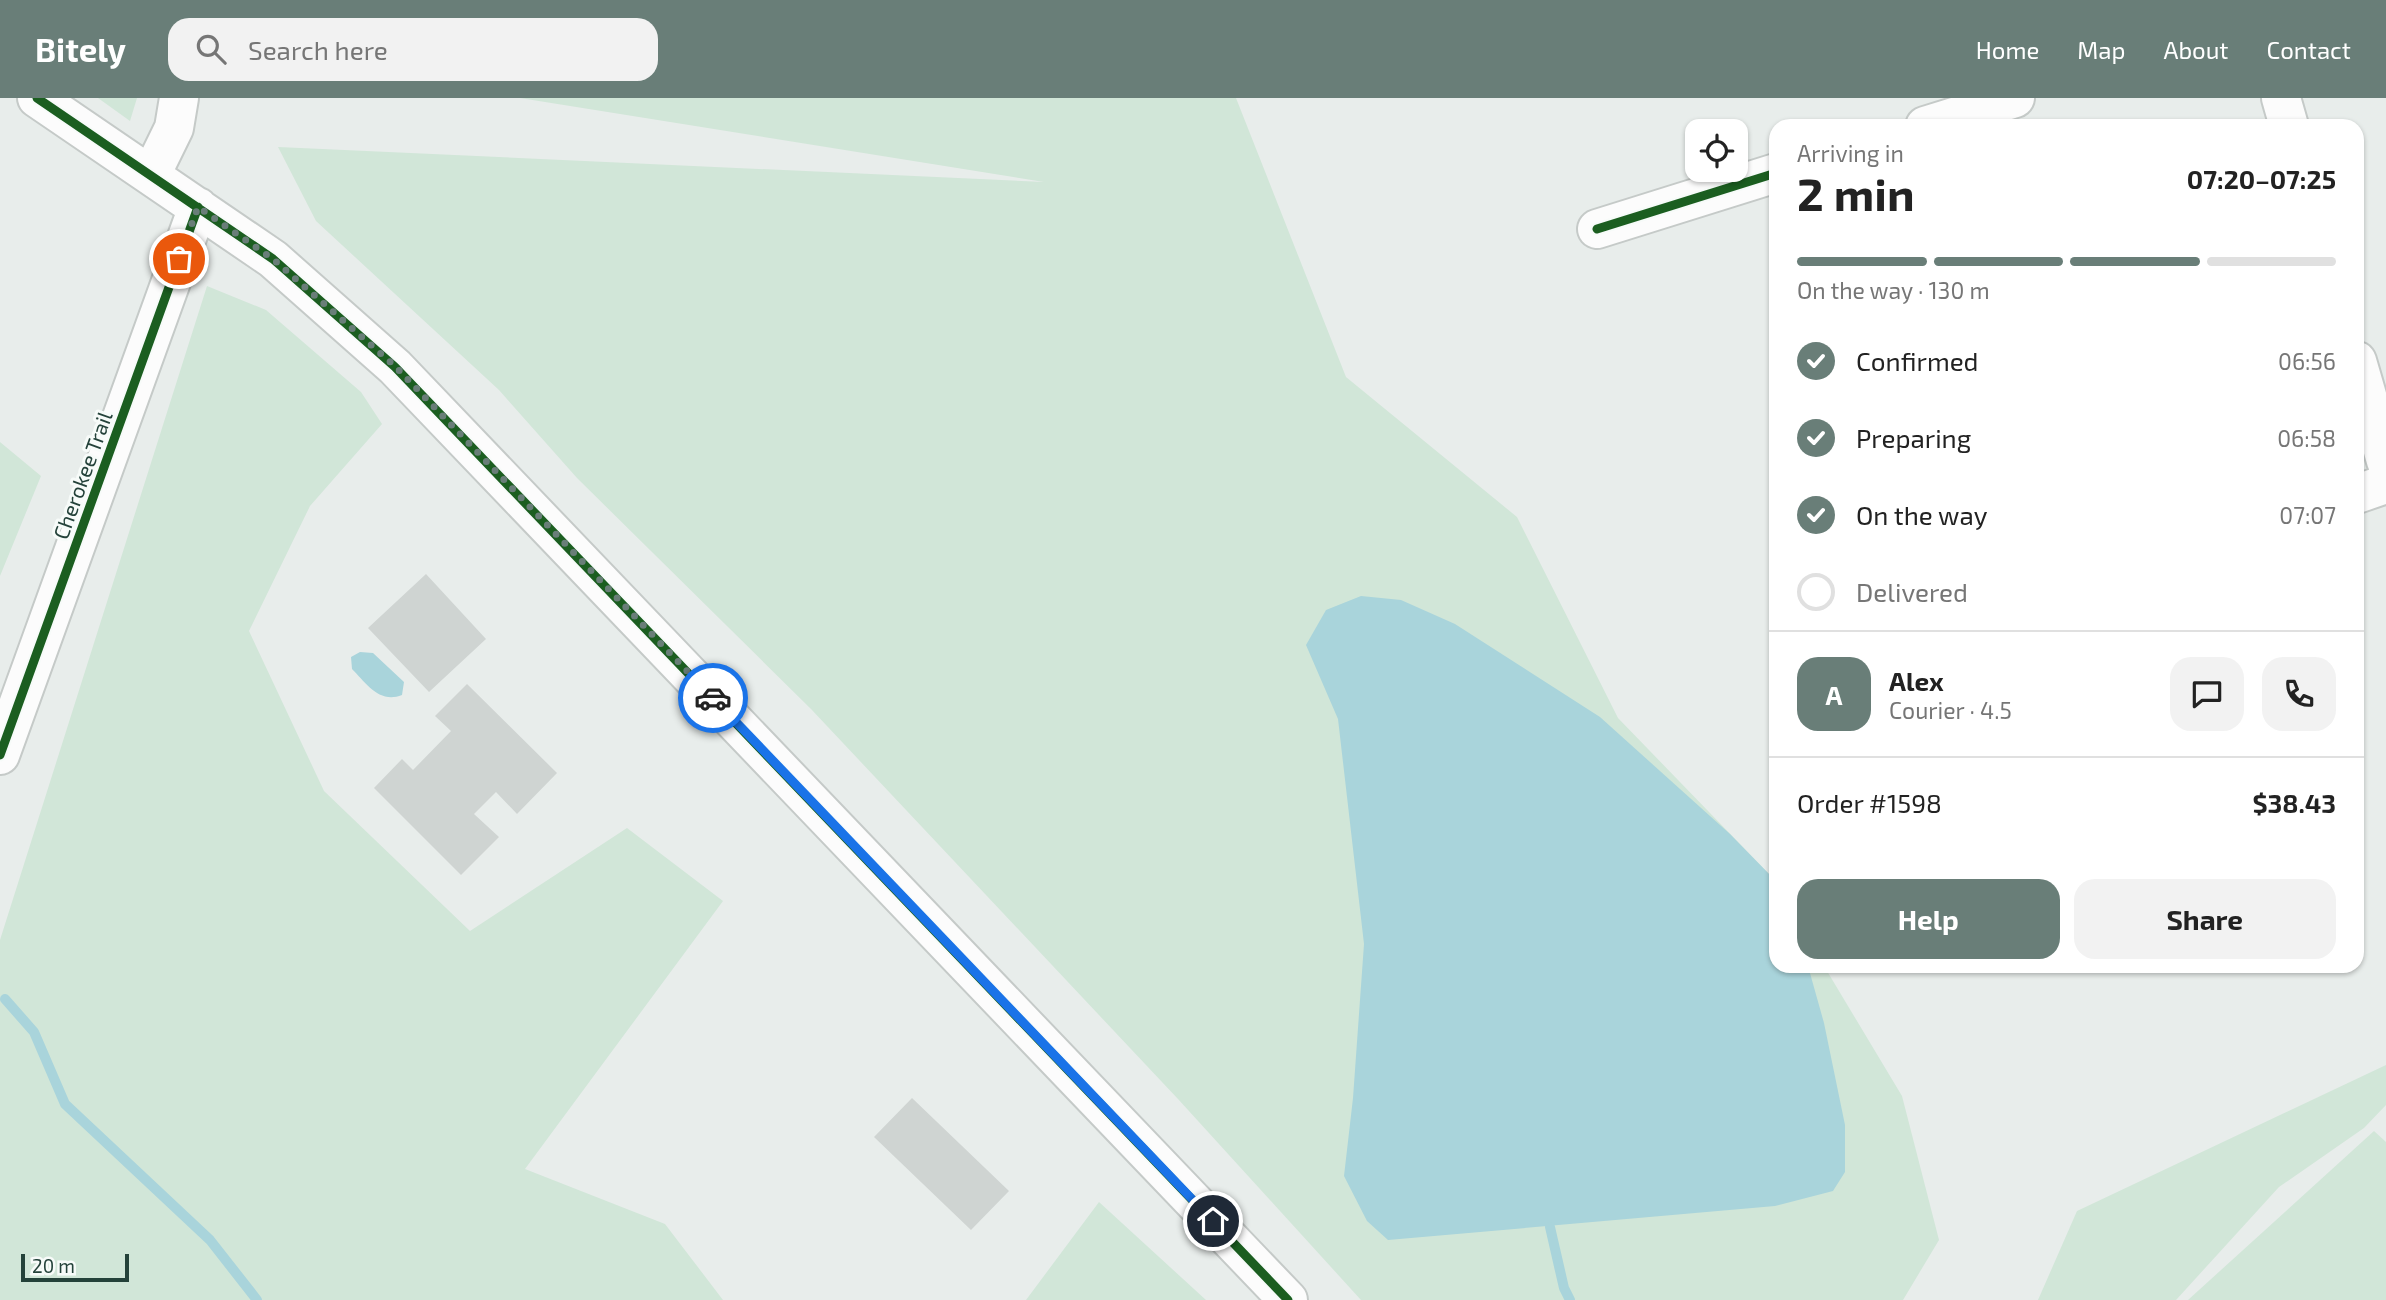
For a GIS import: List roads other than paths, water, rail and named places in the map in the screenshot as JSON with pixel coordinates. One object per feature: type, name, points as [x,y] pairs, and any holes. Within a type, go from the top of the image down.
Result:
[{"type":"street","points":[[37,98],[273,259],[395,366],[1288,1300]]},
{"type":"street","points":[[150,175],[174,128],[179,98]]},
{"type":"street","points":[[1948,119],[2015,98]]},
{"type":"street","points":[[2281,98],[2287,119]]},
{"type":"street","points":[[1597,229],[1769,175]]},
{"type":"street","name":"Cherokee Trail","points":[[0,755],[198,207]]},
{"type":"street","points":[[2364,385],[2386,461]]},
{"type":"street","points":[[2364,492],[2386,484]]},
{"type":"water","points":[[1361,596],[1401,600],[1455,624],[1600,717],[1730,834],[1769,874],[1769,973],[1810,973],[1824,1023],[1845,1125],[1845,1172],[1833,1191],[1775,1206],[1388,1240],[1367,1221],[1344,1176],[1353,1098],[1364,944],[1338,719],[1306,645],[1326,610]]},
{"type":"water","points":[[360,652],[373,653],[404,682],[402,695],[386,697],[362,680],[352,669],[351,657]]},
{"type":"waterway","points":[[5,999],[34,1032],[65,1104],[210,1240],[257,1300]]},
{"type":"waterway","points":[[1550,1227],[1564,1288],[1570,1300]]}]
